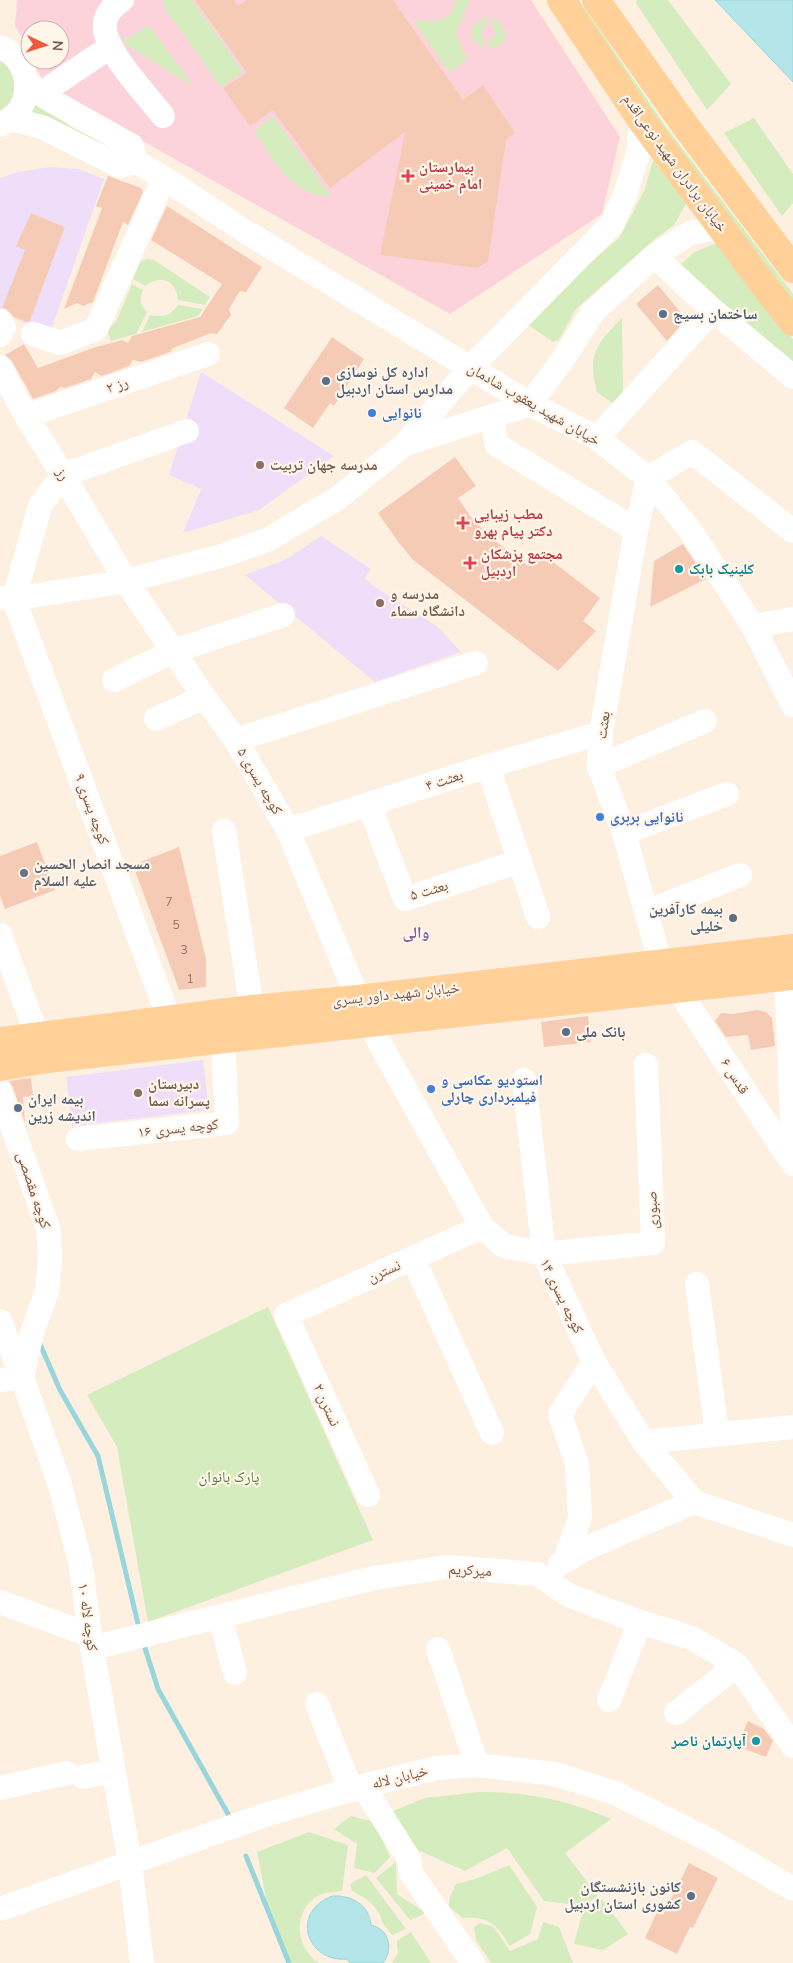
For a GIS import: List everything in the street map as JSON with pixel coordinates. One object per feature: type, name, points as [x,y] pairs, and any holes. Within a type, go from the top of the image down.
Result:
[{"type":"main road","name":"خیابان برادران شهید نوعی‌اقدم","points":[[561,0],[642,120],[793,322]]},
{"type":"main road","name":"خیابان برادران شهید نوعی‌اقدم","points":[[596,0],[684,124],[793,269]]},
{"type":"main road","name":"خیابان شهید داور یسری","points":[[0,1068],[47,1059],[223,1040],[363,1011],[661,965],[793,948]]},
{"type":"main road","name":"خیابان شهید داور یسری","points":[[0,1041],[252,1009],[363,1011],[677,988],[790,976]]},
{"type":"street","points":[[122,0],[111,8],[104,27],[110,47],[163,116]]},
{"type":"street","points":[[6,122],[20,109],[26,96],[36,90],[52,86],[110,47]]},
{"type":"street","points":[[0,48],[17,58],[36,90]]},
{"type":"street","name":"خیابان شهید یعقوب شادمان","points":[[36,90],[132,146],[135,161],[246,232],[530,404],[597,438],[648,478],[690,530],[753,626],[793,705]]},
{"type":"street","points":[[187,431],[64,475],[40,506],[7,599],[126,581],[222,556],[267,540],[338,498],[405,444],[470,368],[612,224],[625,195],[639,150],[642,120]]},
{"type":"street","points":[[6,122],[42,127],[120,166],[135,161]]},
{"type":"street","points":[[33,334],[60,343],[96,329],[164,178]]},
{"type":"street","points":[[405,444],[530,404],[563,359],[593,312],[654,256],[690,233],[722,227]]},
{"type":"street","points":[[654,256],[713,310],[793,378]]},
{"type":"street","points":[[597,438],[713,310]]},
{"type":"street","name":"رز ۲","points":[[26,416],[208,354]]},
{"type":"street","name":"رز","points":[[0,367],[26,416],[64,475],[126,581]]},
{"type":"street","points":[[491,416],[497,445],[636,530]]},
{"type":"street","points":[[648,478],[692,452],[793,531]]},
{"type":"street","name":"بعثت","points":[[648,478],[636,530],[601,733],[599,766],[624,833],[661,965]]},
{"type":"street","name":"کوچه یسری ۵","points":[[126,581],[204,697],[236,740],[288,830],[363,1011]]},
{"type":"street","name":"کوچه یسری ۹","points":[[7,599],[169,1019]]},
{"type":"street","points":[[114,680],[174,652],[283,614]]},
{"type":"street","points":[[753,626],[793,619]]},
{"type":"street","points":[[236,740],[476,663]]},
{"type":"street","points":[[156,719],[204,697]]},
{"type":"street","points":[[599,766],[706,721]]},
{"type":"street","name":"بعثت ۴","points":[[288,830],[488,766],[601,733]]},
{"type":"street","points":[[488,766],[538,917]]},
{"type":"street","points":[[624,833],[726,794]]},
{"type":"street","name":"بعثت ۵","points":[[369,804],[405,899],[520,862]]},
{"type":"street","points":[[224,831],[252,1009]]},
{"type":"street","points":[[646,912],[740,875]]},
{"type":"street","points":[[0,935],[37,1035]]},
{"type":"street","points":[[790,976],[793,1138]]},
{"type":"street","name":"قدس ۶","points":[[677,988],[793,1164]]},
{"type":"street","name":"کوچه یسری ۱۴","points":[[363,1011],[482,1227],[504,1246],[544,1254],[594,1362],[644,1442],[694,1502]]},
{"type":"street","name":"کوچه یسری ۱۶","points":[[78,1139],[226,1122],[223,1040]]},
{"type":"street","name":"صبوری","points":[[544,1254],[653,1243],[646,1066]]},
{"type":"street","points":[[524,1080],[544,1254]]},
{"type":"street","name":"کوچه مقصصی","points":[[0,1092],[49,1231],[50,1260],[47,1291],[32,1333],[11,1379]]},
{"type":"street","name":"نسترن","points":[[286,1315],[482,1227]]},
{"type":"street","points":[[413,1258],[492,1433]]},
{"type":"street","points":[[696,1284],[717,1433]]},
{"type":"street","name":"نسترن ۲","points":[[286,1315],[368,1495]]},
{"type":"street","name":"کوچه لاله ۱۰","points":[[0,1321],[11,1379],[59,1482],[80,1561],[91,1641],[130,1863],[142,1963]]},
{"type":"street","points":[[0,1359],[11,1379]]},
{"type":"street","points":[[565,1561],[580,1517],[577,1464],[560,1414],[594,1362]]},
{"type":"street","points":[[644,1442],[717,1433],[793,1427]]},
{"type":"street","points":[[793,1535],[694,1502],[587,1548],[538,1574],[568,1595],[640,1622],[692,1638],[737,1665],[793,1746]]},
{"type":"street","name":"میرکریم","points":[[91,1641],[220,1617],[374,1578],[447,1567],[538,1574]]},
{"type":"street","points":[[0,1602],[91,1641]]},
{"type":"street","points":[[220,1617],[235,1673]]},
{"type":"street","points":[[609,1700],[640,1622]]},
{"type":"street","points":[[438,1649],[477,1765]]},
{"type":"street","points":[[676,1712],[737,1665]]},
{"type":"street","points":[[318,1704],[357,1788],[409,1859],[411,1873],[435,1897],[485,1963]]},
{"type":"street","name":"خیابان لاله","points":[[0,1909],[265,1815],[357,1788],[437,1768],[477,1765],[555,1774],[616,1793],[711,1841],[793,1889]]},
{"type":"street","points":[[0,1788],[75,1775],[113,1771]]},
{"type":"street","points":[[435,1897],[473,1963]]},
{"type":"shaded area","name":"بیمارستان امام خمینی","points":[[17,0],[531,0],[620,137],[602,214],[450,314],[63,96],[42,78],[37,70],[70,70],[70,20],[20,20],[20,34],[15,26]]},
{"type":"shaded area","points":[[50,167],[78,169],[104,179],[50,333],[0,312],[0,178],[18,172]],"holes":[[[31,213],[65,227],[29,323],[1,312],[25,250],[17,246]]]},
{"type":"shaded area","points":[[201,372],[334,456],[259,510],[183,533],[201,489],[169,475]]},
{"type":"shaded area","points":[[321,536],[371,569],[365,578],[372,585],[438,627],[461,652],[375,682],[245,575],[287,559]]},
{"type":"shaded area","name":"دبیرستان پسرانه سما","points":[[203,1060],[209,1110],[72,1126],[66,1077]]},
{"type":"green space","points":[[163,0],[192,0],[243,72],[221,87],[164,7]]},
{"type":"green space","points":[[456,0],[469,0],[456,32],[462,50],[468,58],[450,73],[413,20],[440,20],[450,14]]},
{"type":"green space","points":[[571,0],[579,0],[666,127],[793,294],[793,304],[689,169]]},
{"type":"green space","points":[[637,0],[668,0],[731,84],[707,110],[636,3]]},
{"type":"green space","points":[[488,14],[486,25],[481,34],[484,39],[483,47],[472,39],[472,27]]},
{"type":"green space","points":[[494,16],[504,29],[506,37],[499,46],[488,48],[490,40],[496,34],[492,24]]},
{"type":"green space","points":[[149,25],[194,87],[122,42]]},
{"type":"green space","points":[[0,54],[9,59],[21,89],[0,118]]},
{"type":"green space","points":[[34,102],[50,111],[71,127],[123,153],[121,157],[27,114]]},
{"type":"green space","points":[[273,116],[331,196],[317,195],[304,190],[294,184],[276,165],[254,131]]},
{"type":"green space","points":[[754,118],[793,174],[793,203],[782,216],[724,133]]},
{"type":"green space","points":[[653,160],[687,202],[674,225],[655,239],[576,309],[559,340],[553,342],[520,319],[564,286],[620,237],[645,189]]},
{"type":"green space","points":[[721,241],[746,279],[793,339],[793,369],[679,266],[694,252]]},
{"type":"green space","points":[[147,259],[154,260],[210,297],[205,305],[178,300],[177,293],[167,281],[157,280],[145,286],[133,279],[141,261]]},
{"type":"green space","points":[[132,284],[143,290],[141,302],[147,312],[136,334],[111,341],[107,330],[116,322]]},
{"type":"green space","points":[[178,305],[203,309],[198,316],[142,332],[150,315],[166,315]]},
{"type":"green space","points":[[622,318],[623,398],[615,405],[597,392],[593,368],[596,351],[600,343]]},
{"type":"green space","name":"پارک بانوان","points":[[268,1307],[373,1540],[148,1622],[117,1447],[87,1395]]},
{"type":"green space","points":[[478,1792],[513,1793],[546,1798],[578,1806],[611,1819],[565,1853],[598,1896],[584,1906],[544,1901],[507,1848],[465,1871],[411,1847],[388,1813],[425,1798]]},
{"type":"green space","points":[[351,1816],[374,1822],[390,1857],[375,1873],[354,1868],[357,1844],[334,1829]]},
{"type":"green space","points":[[309,1832],[348,1845],[342,1891],[318,1896],[304,1911],[301,1920],[301,1939],[311,1956],[319,1963],[288,1963],[269,1913],[257,1852]]},
{"type":"green space","points":[[396,1862],[397,1894],[426,1913],[410,1920],[376,1878]]},
{"type":"green space","points":[[509,1865],[537,1907],[530,1934],[510,1946],[501,1932],[492,1923],[486,1920],[463,1918],[449,1907],[450,1897],[456,1884],[478,1878]]},
{"type":"green space","points":[[366,1875],[406,1929],[392,1935],[373,1905],[352,1891],[350,1884]]},
{"type":"green space","points":[[602,1899],[628,1934],[603,1950],[574,1944],[582,1914]]},
{"type":"green space","points":[[543,1922],[559,1927],[573,1963],[491,1963],[476,1940],[474,1927],[480,1923],[494,1927],[510,1951],[538,1939]]},
{"type":"green space","points":[[411,1932],[431,1963],[392,1963],[398,1953],[397,1941]]},
{"type":"water","points":[[715,0],[793,0],[793,82]]},
{"type":"water","points":[[332,1896],[346,1897],[358,1902],[367,1911],[371,1925],[377,1927],[386,1935],[389,1946],[383,1963],[350,1963],[347,1959],[334,1958],[322,1953],[314,1946],[309,1936],[307,1925],[310,1914],[318,1904]]},
{"type":"building","points":[[195,0],[234,0],[238,6],[247,0],[393,0],[463,100],[483,85],[515,133],[506,140],[488,261],[478,268],[380,255],[405,132],[330,188],[273,110],[250,126],[223,88],[247,73]]},
{"type":"building","points":[[108,176],[141,188],[143,192],[128,225],[123,222],[93,302],[83,306],[77,303],[64,309],[102,208],[96,206]]},
{"type":"building","points":[[167,206],[262,267],[246,292],[240,291],[229,309],[231,315],[217,334],[211,333],[173,348],[170,352],[141,362],[133,360],[129,366],[102,376],[95,372],[91,379],[65,388],[61,387],[56,391],[33,399],[12,361],[5,355],[24,344],[38,368],[93,348],[122,340],[128,343],[132,336],[200,317],[222,284],[151,240]]},
{"type":"building","points":[[31,213],[65,227],[30,321],[27,322],[14,317],[6,309],[2,308],[25,250],[16,246]]},
{"type":"building","name":"ساختمان بسیج","points":[[658,285],[686,319],[667,341],[636,304]]},
{"type":"building","name":"اداره کل نوسازی مدارس استان اردبیل","points":[[332,337],[364,359],[334,406],[330,403],[313,428],[284,408]]},
{"type":"building","name":"مجتمع پزشکان اردبیل","points":[[455,457],[476,486],[458,498],[471,517],[489,536],[528,566],[540,552],[600,598],[583,621],[596,631],[558,671],[413,560],[378,513]]},
{"type":"building","name":"کلینیک بابک","points":[[683,544],[706,579],[650,607],[654,561]]},
{"type":"building","name":"مسجد انصار الحسین علیه السلام","points":[[37,842],[55,890],[5,909],[0,896],[0,856]]},
{"type":"building","points":[[179,847],[206,959],[206,987],[179,990],[133,865]]},
{"type":"building","points":[[757,1010],[766,1012],[772,1018],[775,1046],[751,1050],[748,1035],[726,1037],[715,1021],[721,1013],[733,1014]]},
{"type":"building","name":"بانک ملی","points":[[588,1016],[591,1042],[544,1047],[541,1022]]},
{"type":"building","name":"بیمه ایران اندیشه زرین","points":[[31,1078],[33,1096],[23,1097],[25,1123],[13,1087],[9,1081]]},
{"type":"building","name":"آپارتمان ناصر","points":[[748,1721],[764,1729],[773,1741],[766,1757],[737,1746]]},
{"type":"building","name":"کانون بازنشستگان کشوری استان اردبیل","points":[[689,1863],[718,1878],[693,1928],[690,1927],[677,1954],[645,1938],[657,1912],[663,1915]]},
{"type":"waterway","points":[[40,1344],[60,1390],[98,1456],[139,1628]]},
{"type":"waterway","points":[[145,1648],[158,1689],[228,1814]]},
{"type":"waterway","points":[[246,1856],[289,1963]]},
{"type":"place","name":"بیمارستان امام خمینی","points":[[408,176]]},
{"type":"place","name":"ساختمان بسیج","points":[[663,314]]},
{"type":"place","name":"اداره کل نوسازی مدارس استان اردبیل","points":[[326,381]]},
{"type":"place","name":"نانوایی","points":[[372,413]]},
{"type":"place","name":"مدرسه جهان تربیت","points":[[260,465]]},
{"type":"place","name":"مطب زیبایی دکتر پیام بهرو","points":[[463,523]]},
{"type":"place","name":"مجتمع پزشکان اردبیل","points":[[470,563]]},
{"type":"place","name":"کلینیک بابک","points":[[679,569]]},
{"type":"place","name":"مدرسه و دانشگاه سماء","points":[[380,603]]},
{"type":"place","name":"نانوایی بربری","points":[[600,817]]},
{"type":"place","name":"مسجد انصار الحسین علیه السلام","points":[[24,873]]},
{"type":"place","name":"بیمه کارآفرین خلیلی","points":[[733,918]]},
{"type":"place","name":"بانک ملی","points":[[566,1032]]},
{"type":"place","name":"استودیو عکاسی و فیلمبرداری چارلی","points":[[431,1089]]},
{"type":"place","name":"دبیرستان پسرانه سما","points":[[138,1093]]},
{"type":"place","name":"بیمه ایران اندیشه زرین","points":[[18,1108]]},
{"type":"place","name":"آپارتمان ناصر","points":[[756,1741]]},
{"type":"place","name":"کانون بازنشستگان کشوری استان اردبیل","points":[[691,1896]]},
{"type":"district","name":"والی","points":[[416,932]]}]
